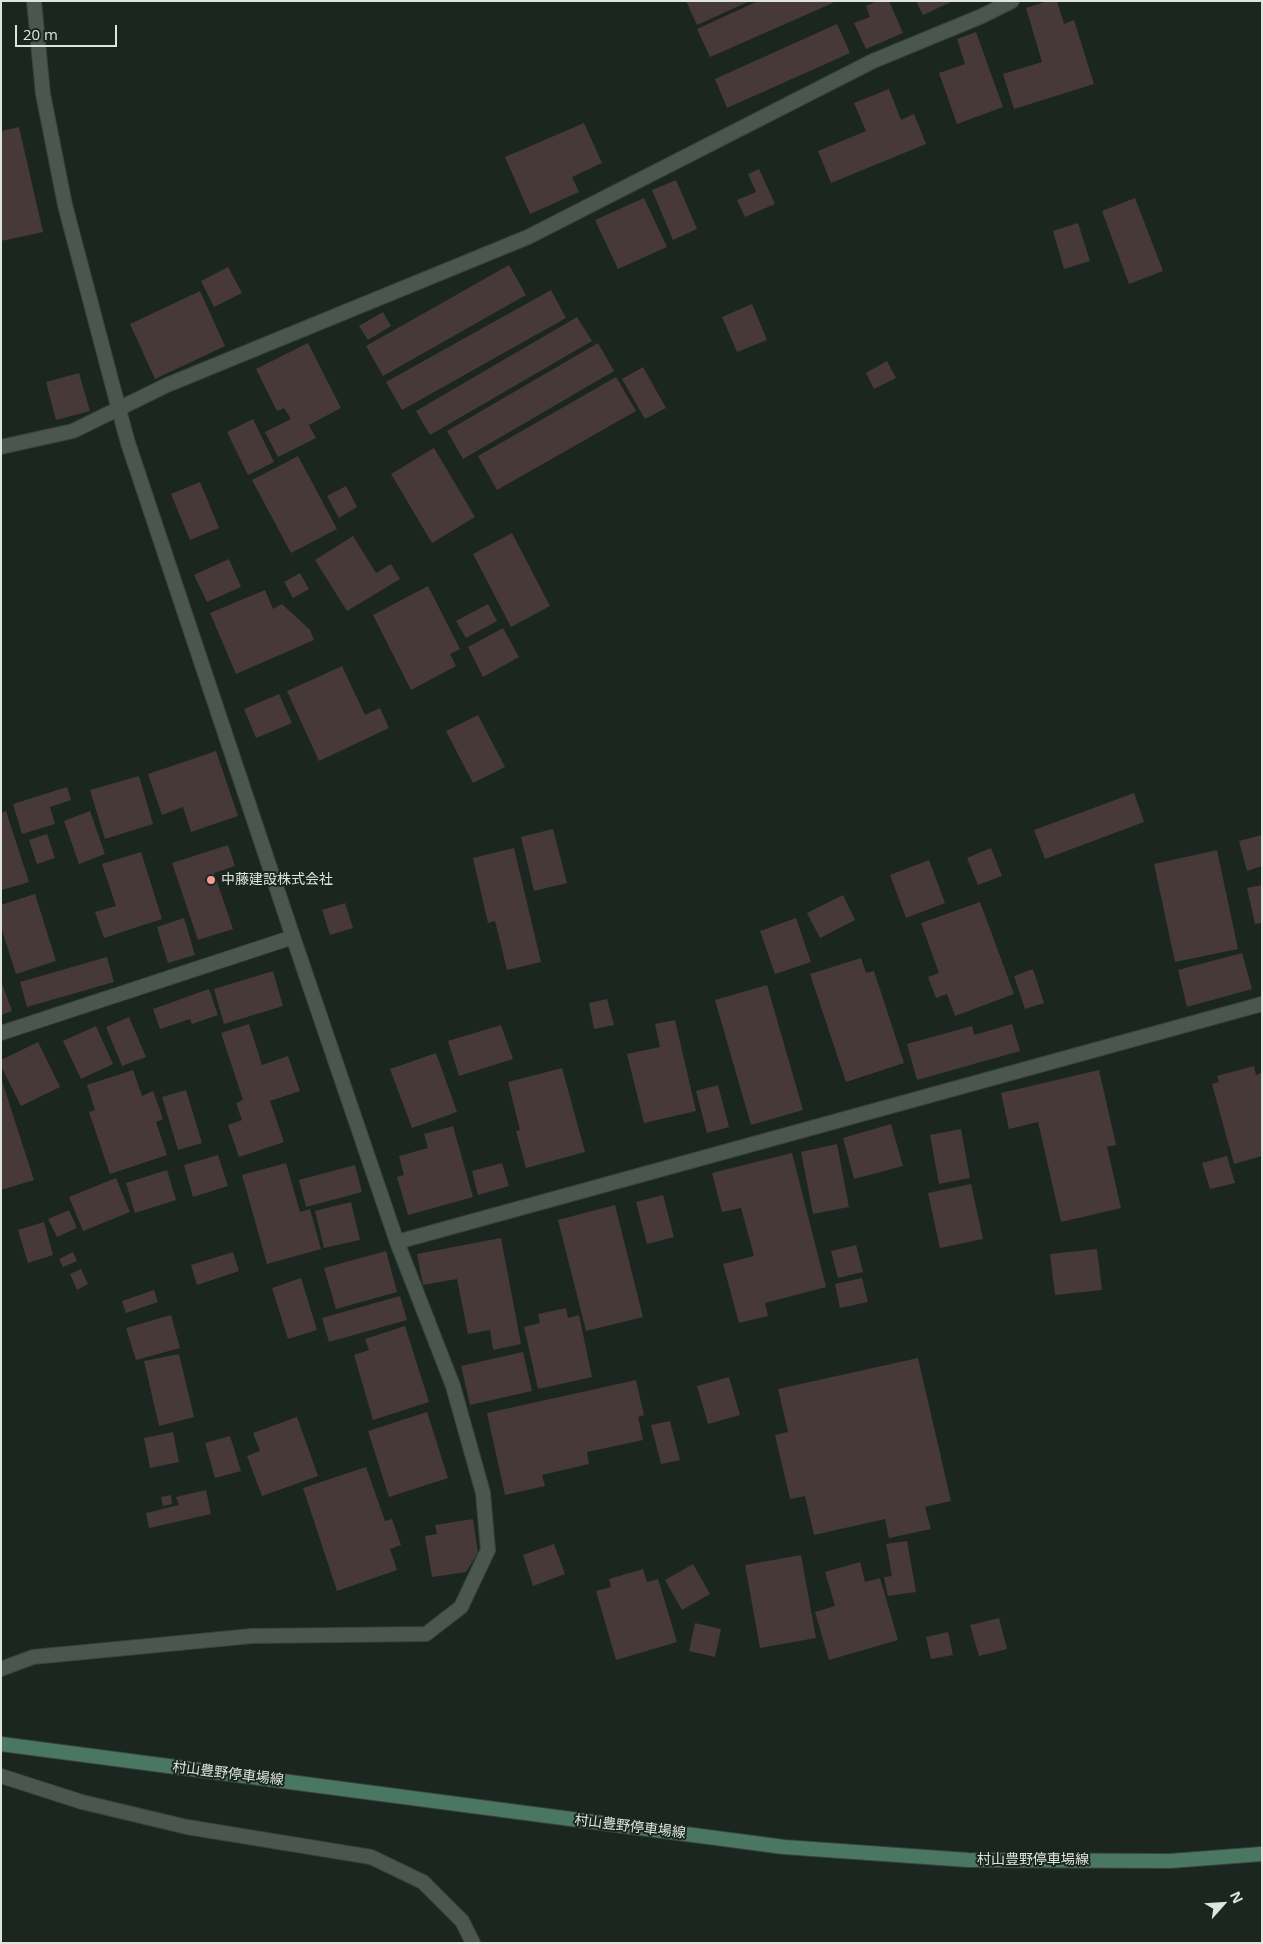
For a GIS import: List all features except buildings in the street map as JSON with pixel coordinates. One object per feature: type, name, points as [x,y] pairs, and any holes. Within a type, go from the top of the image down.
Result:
[{"type":"main road","name":"村山豊野停車場線","points":[[1,1744],[784,1847],[968,1860],[1170,1861],[1262,1854]]},
{"type":"street","points":[[1,1669],[33,1657],[252,1636],[426,1634],[460,1608],[488,1550],[483,1493],[452,1386],[397,1242],[293,937],[118,410],[65,205],[43,94],[34,1]]},
{"type":"street","points":[[1,447],[73,431],[167,385],[528,237],[873,61],[982,16],[1012,1]]},
{"type":"street","points":[[1,1033],[293,937]]},
{"type":"street","points":[[397,1242],[1262,1004]]},
{"type":"street","points":[[1,1776],[82,1802],[187,1827],[371,1857],[423,1882],[462,1921],[473,1943]]},
{"type":"place","name":"中藤建設株式会社","points":[[211,880]]}]
